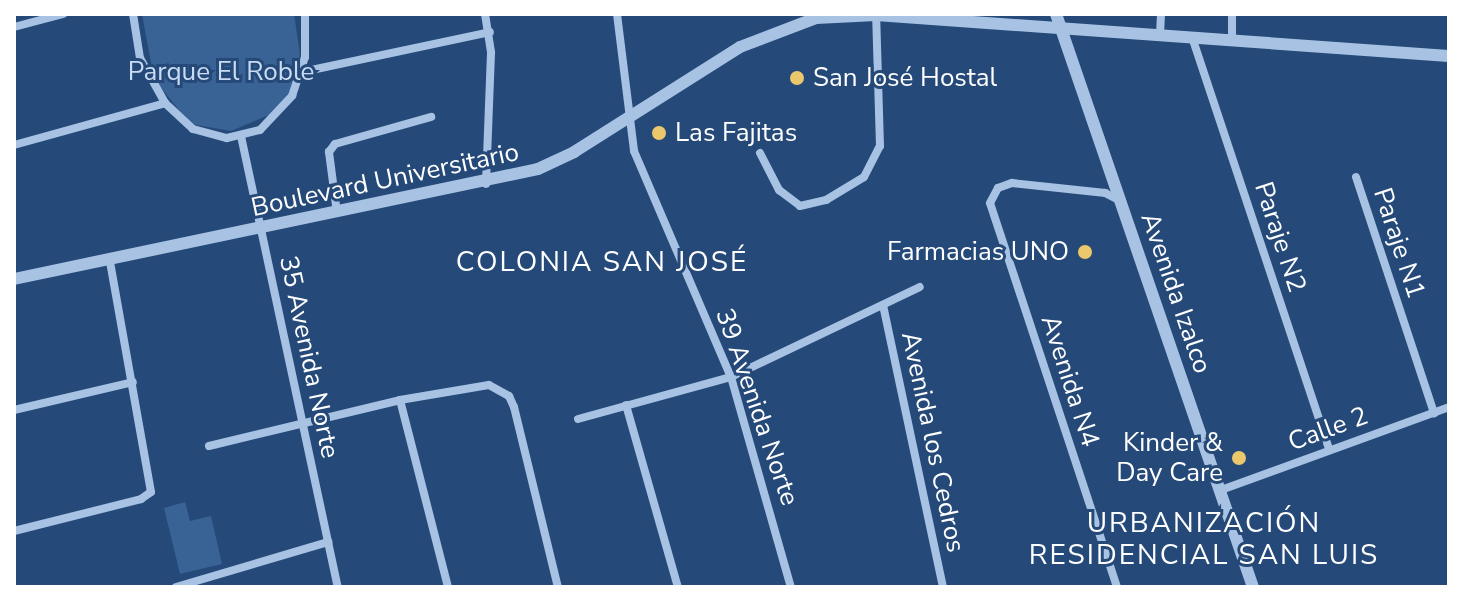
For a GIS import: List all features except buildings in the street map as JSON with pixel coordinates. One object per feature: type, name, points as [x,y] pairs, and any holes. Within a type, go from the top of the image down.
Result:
[{"type":"street","points":[[14,27],[63,14]]},
{"type":"street","points":[[133,14],[140,58],[165,103],[193,129],[210,136],[241,136],[274,119],[302,72],[305,14]]},
{"type":"street","points":[[485,14],[490,32],[486,184]]},
{"type":"street","name":"39 Avenida Norte","points":[[617,14],[627,118],[634,151],[731,377],[791,587]]},
{"type":"street","points":[[760,153],[779,190],[800,206],[826,200],[864,177],[880,146],[876,14]]},
{"type":"street","name":"Boulevard Universitario","points":[[14,279],[486,184],[561,159],[766,35],[816,18],[876,14],[1449,56]]},
{"type":"street","name":"Avenida Izalco","points":[[1056,14],[1253,587]]},
{"type":"street","points":[[1160,34],[1161,14]]},
{"type":"street","points":[[1232,14],[1232,40]]},
{"type":"street","points":[[302,72],[490,32]]},
{"type":"street","name":"Paraje N2","points":[[1192,37],[1329,450]]},
{"type":"street","points":[[14,145],[165,103]]},
{"type":"street","points":[[337,214],[329,152],[335,144],[431,117]]},
{"type":"street","name":"35 Avenida Norte","points":[[241,136],[338,587]]},
{"type":"street","name":"Paraje N1","points":[[1356,177],[1434,413]]},
{"type":"street","name":"Avenida N4","points":[[1117,587],[990,203],[998,188],[1012,183],[1105,193],[1122,201]]},
{"type":"street","points":[[14,531],[141,499],[151,492],[110,261]]},
{"type":"street","points":[[578,419],[731,377],[920,287]]},
{"type":"street","name":"Avenida los Cedros","points":[[883,305],[943,587]]},
{"type":"street","points":[[14,410],[133,382]]},
{"type":"street","points":[[209,446],[477,384],[500,390],[514,407],[558,587]]},
{"type":"street","points":[[400,400],[448,587]]},
{"type":"street","points":[[626,405],[678,587]]},
{"type":"street","name":"Calle 2","points":[[1221,490],[1449,407]]},
{"type":"street","points":[[176,587],[328,542]]},
{"type":"green space","name":"Parque El Roble","points":[[142,14],[294,14],[300,54],[289,96],[269,115],[231,131],[190,124],[154,79]]},
{"type":"green space","points":[[185,502],[190,521],[211,516],[222,564],[180,574],[164,508]]},
{"type":"place","name":"San José Hostal","points":[[797,78]]},
{"type":"place","name":"Las Fajitas","points":[[659,133]]},
{"type":"place","name":"Farmacias UNO","points":[[1085,252]]},
{"type":"place","name":"Kinder & Day Care","points":[[1239,458]]},
{"type":"district","name":"COLONIA SAN JOSÉ","points":[[602,262]]},
{"type":"district","name":"URBANIZACIÓN RESIDENCIAL SAN LUIS","points":[[1204,539]]}]
